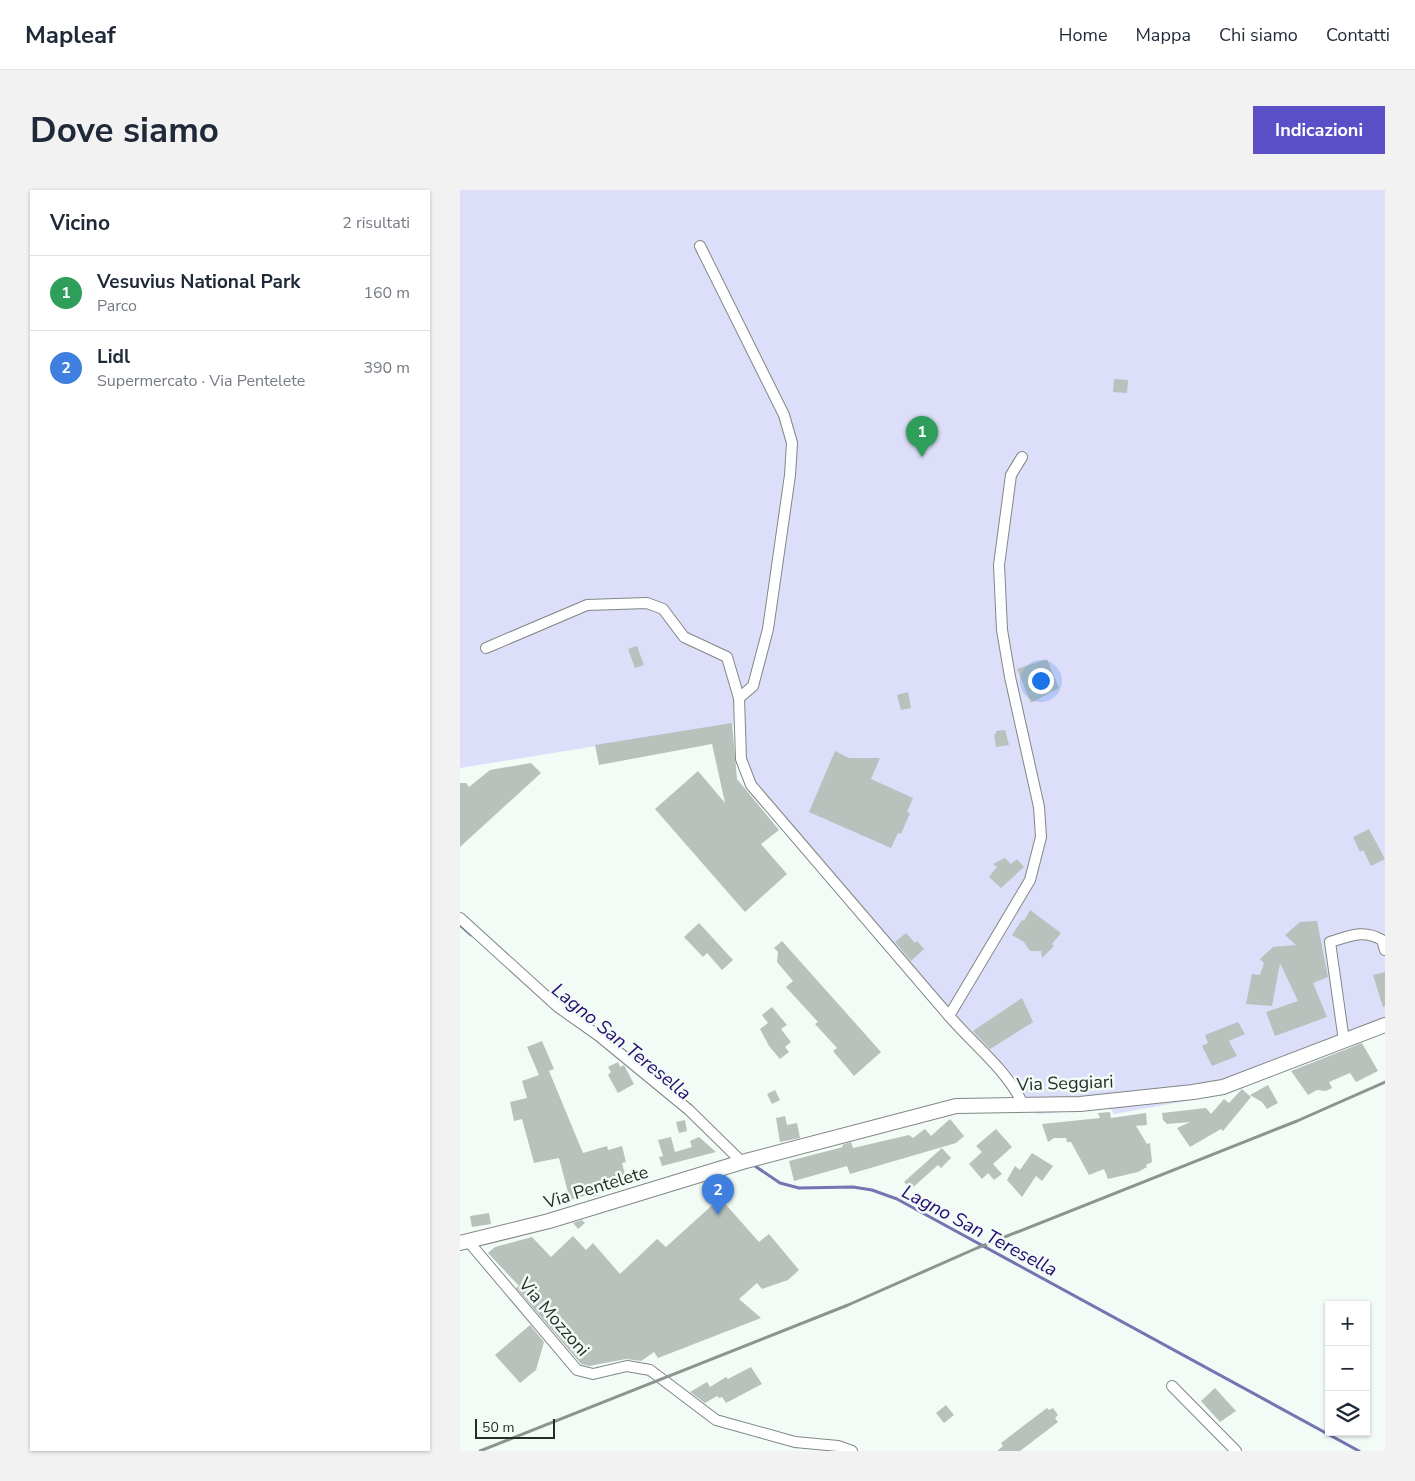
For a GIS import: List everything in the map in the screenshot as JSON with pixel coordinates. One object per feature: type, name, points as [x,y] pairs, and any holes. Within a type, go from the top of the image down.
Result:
[{"type":"main road","name":"Via Seggiari","points":[[742,1162],[956,1106],[1080,1104],[1223,1087],[1385,1025]]},
{"type":"main road","name":"Via Pentelete","points":[[464,1242],[549,1221],[742,1162]]},
{"type":"street","points":[[700,246],[749,349],[784,415],[792,443],[790,475],[768,628],[753,686],[738,698]]},
{"type":"street","points":[[949,1016],[1030,880],[1040,837],[1039,807],[1010,677],[1002,630],[999,565],[1011,475],[1022,457]]},
{"type":"street","points":[[486,648],[587,605],[647,603],[663,609],[684,637],[727,658],[738,698],[741,759],[751,786],[973,1044],[996,1065],[1016,1090],[1022,1104]]},
{"type":"street","points":[[460,918],[558,1007],[599,1036],[689,1110],[742,1162]]},
{"type":"street","points":[[1344,1041],[1330,942],[1352,935],[1371,934],[1382,940],[1385,950]]},
{"type":"street","name":"Via Mozzoni","points":[[464,1242],[577,1370],[593,1374],[627,1366],[650,1370],[716,1420],[795,1442],[838,1446],[852,1451]]},
{"type":"street","points":[[1172,1386],[1236,1451]]},
{"type":"shaded area","points":[[460,190],[1385,190],[1385,1031],[1360,1038],[1289,1069],[1220,1095],[1114,1114],[1110,1108],[1037,1114],[1009,1076],[947,1013],[743,775],[739,723],[460,768]]},
{"type":"building","points":[[1114,379],[1128,380],[1127,393],[1113,392]]},
{"type":"building","points":[[637,646],[644,665],[635,668],[628,649]]},
{"type":"building","points":[[1047,659],[1059,688],[1031,703],[1017,669]]},
{"type":"building","points":[[908,692],[911,708],[901,710],[897,695]]},
{"type":"building","points":[[732,723],[737,779],[779,830],[761,844],[787,874],[745,912],[655,809],[698,771],[725,803],[712,744],[599,765],[595,745]]},
{"type":"building","points":[[1005,730],[1009,745],[996,747],[994,734],[996,734],[996,731]]},
{"type":"building","points":[[835,751],[849,758],[880,758],[871,779],[913,798],[907,812],[910,813],[901,834],[898,833],[891,848],[809,812]]},
{"type":"building","points":[[531,763],[541,773],[460,847],[460,783],[466,783],[469,787],[490,770]]},
{"type":"building","points":[[1369,829],[1385,859],[1371,866],[1363,850],[1360,852],[1353,837]]},
{"type":"building","points":[[1005,858],[1011,864],[1017,859],[1024,867],[1001,888],[989,877],[997,867],[993,864]]},
{"type":"building","points":[[1030,910],[1061,933],[1052,944],[1054,946],[1042,958],[1041,951],[1030,951],[1024,942],[1012,935],[1022,920],[1024,921]]},
{"type":"building","points":[[1317,921],[1328,977],[1313,983],[1327,1017],[1275,1036],[1266,1012],[1298,1001],[1280,963],[1272,1006],[1246,1004],[1252,974],[1260,975],[1264,963],[1260,959],[1273,947],[1296,945],[1285,935],[1300,922]]},
{"type":"building","points":[[699,923],[733,960],[722,970],[707,953],[703,957],[684,937]]},
{"type":"building","points":[[906,933],[924,949],[911,961],[895,942]]},
{"type":"building","points":[[782,941],[881,1052],[854,1076],[833,1051],[837,1048],[815,1024],[818,1022],[786,987],[793,981],[777,962],[778,952],[774,948]]},
{"type":"building","points":[[1385,972],[1385,1006],[1383,1007],[1373,975]]},
{"type":"building","points":[[1022,998],[1033,1022],[990,1049],[973,1031]]},
{"type":"building","points":[[772,1007],[787,1025],[781,1029],[791,1042],[785,1047],[789,1052],[780,1059],[769,1046],[760,1029],[768,1023],[762,1015]]},
{"type":"building","points":[[1238,1022],[1245,1034],[1229,1041],[1237,1056],[1212,1066],[1202,1046],[1208,1043],[1205,1035]]},
{"type":"building","points":[[542,1041],[554,1069],[549,1071],[583,1153],[607,1146],[608,1150],[622,1146],[626,1162],[622,1163],[626,1179],[597,1187],[600,1195],[592,1197],[591,1194],[570,1200],[559,1158],[534,1163],[522,1119],[514,1121],[510,1102],[527,1098],[522,1081],[539,1075],[527,1047]]},
{"type":"building","points":[[1362,1043],[1378,1071],[1356,1082],[1350,1073],[1329,1082],[1332,1088],[1326,1091],[1317,1090],[1308,1095],[1291,1071]]},
{"type":"building","points":[[618,1062],[620,1067],[624,1065],[634,1084],[618,1093],[608,1075],[611,1072],[608,1067]]},
{"type":"building","points":[[1268,1085],[1278,1103],[1267,1109],[1262,1102],[1250,1095]]},
{"type":"building","points":[[1242,1089],[1251,1097],[1223,1131],[1221,1129],[1190,1147],[1177,1128],[1190,1122],[1167,1124],[1163,1120],[1162,1113],[1206,1108],[1211,1114],[1224,1099],[1229,1103]]},
{"type":"building","points":[[775,1090],[780,1100],[772,1104],[767,1094]]},
{"type":"building","points":[[1110,1112],[1111,1118],[1146,1113],[1147,1125],[1136,1126],[1147,1144],[1150,1143],[1152,1162],[1146,1165],[1147,1167],[1138,1172],[1108,1179],[1104,1169],[1089,1175],[1071,1142],[1067,1142],[1066,1138],[1054,1138],[1048,1142],[1042,1124],[1100,1118],[1098,1113]]},
{"type":"building","points":[[785,1116],[787,1125],[797,1123],[800,1138],[780,1142],[776,1118]]},
{"type":"building","points":[[950,1119],[964,1136],[956,1143],[850,1174],[847,1166],[794,1181],[789,1161],[843,1147],[842,1145],[851,1142],[853,1148],[909,1135],[913,1138],[925,1129],[931,1136]]},
{"type":"building","points":[[685,1120],[687,1131],[679,1133],[676,1122]]},
{"type":"building","points":[[996,1129],[1012,1147],[993,1164],[1002,1174],[994,1180],[988,1173],[982,1179],[969,1164],[982,1152],[976,1146]]},
{"type":"building","points":[[671,1137],[675,1152],[692,1147],[690,1141],[699,1137],[716,1152],[662,1166],[659,1157],[663,1156],[658,1140]]},
{"type":"building","points":[[942,1148],[951,1158],[941,1168],[938,1165],[911,1189],[904,1182]]},
{"type":"building","points":[[1032,1153],[1053,1166],[1042,1181],[1036,1176],[1022,1197],[1007,1180],[1015,1166],[1020,1170]]},
{"type":"building","points":[[720,1198],[759,1242],[769,1234],[799,1270],[788,1280],[762,1289],[757,1283],[739,1299],[761,1318],[658,1358],[654,1352],[641,1361],[626,1359],[589,1366],[581,1364],[516,1288],[519,1286],[488,1253],[495,1247],[532,1237],[551,1257],[573,1236],[586,1250],[593,1243],[620,1274],[657,1239],[666,1247]]},
{"type":"building","points":[[489,1213],[491,1224],[472,1227],[470,1216]]},
{"type":"building","points":[[582,1220],[585,1223],[578,1229],[573,1223]]},
{"type":"building","points":[[530,1325],[544,1342],[536,1370],[520,1383],[495,1355]]},
{"type":"building","points":[[751,1367],[762,1384],[726,1403],[722,1397],[719,1398],[717,1396],[705,1403],[690,1392],[707,1382],[710,1387],[726,1377],[728,1379]]},
{"type":"building","points":[[1215,1388],[1236,1411],[1220,1422],[1201,1401]]},
{"type":"building","points":[[946,1405],[954,1415],[944,1423],[936,1413]]},
{"type":"building","points":[[1047,1408],[1049,1410],[1053,1408],[1058,1415],[1055,1418],[1058,1422],[1020,1451],[997,1451],[1003,1446],[1001,1443]]},
{"type":"waterway","name":"Lagno San Teresella","points":[[460,925],[471,935]]},
{"type":"waterway","name":"Lagno San Teresella","points":[[752,1164],[780,1183],[799,1188],[853,1187],[872,1190],[897,1199],[1359,1451]]},
{"type":"railway","points":[[480,1451],[848,1305],[977,1248],[1297,1121],[1385,1082]]},
{"type":"place","name":"Vesuvius National Park","points":[[922,457]]},
{"type":"place","name":"Lidl","points":[[718,1215]]}]
